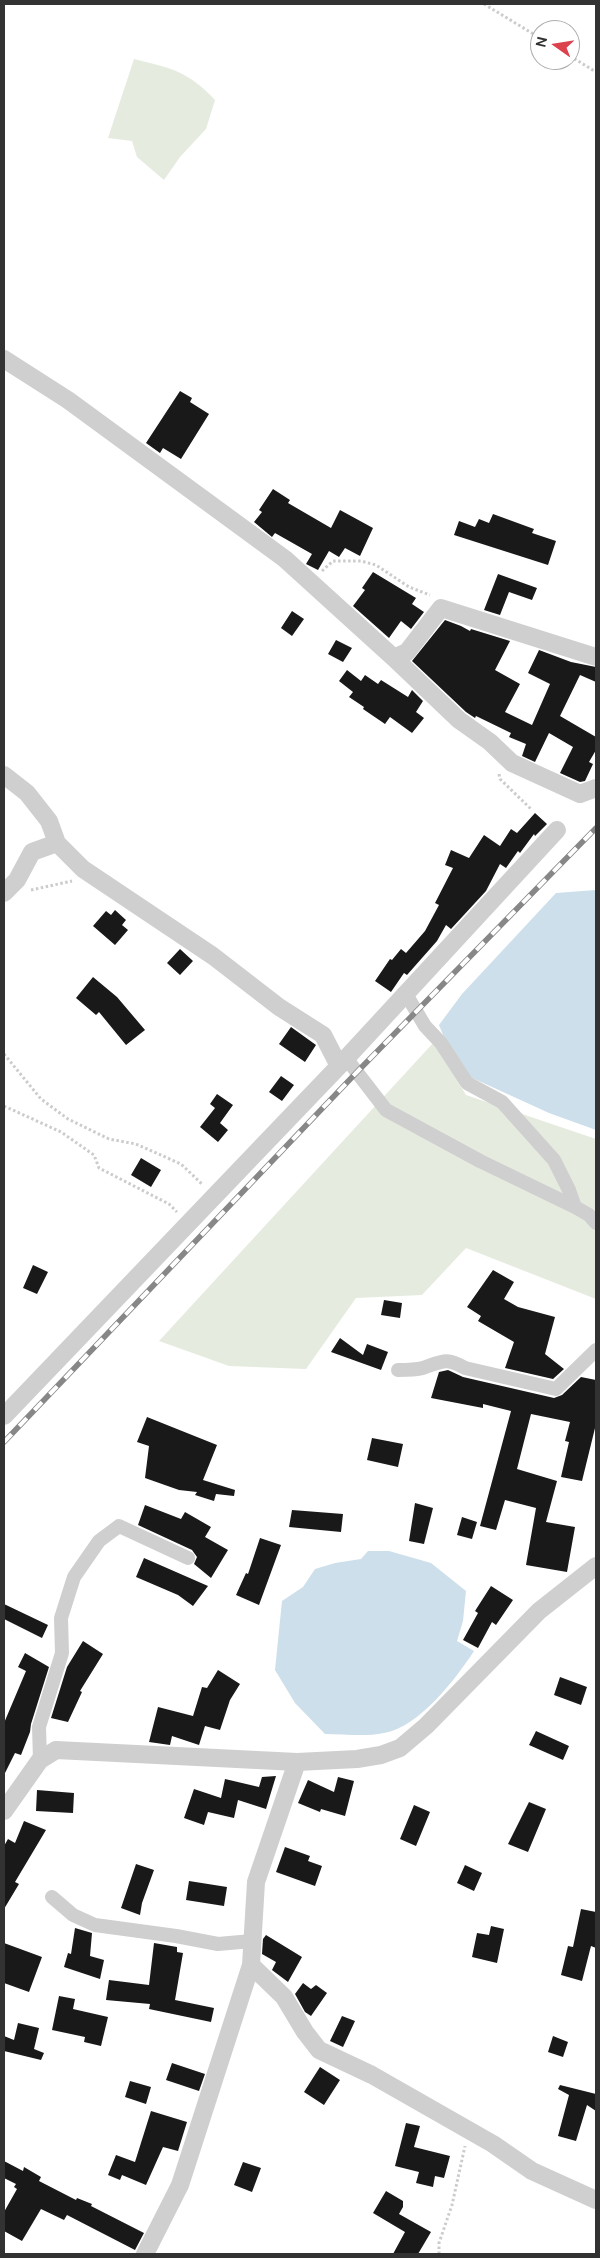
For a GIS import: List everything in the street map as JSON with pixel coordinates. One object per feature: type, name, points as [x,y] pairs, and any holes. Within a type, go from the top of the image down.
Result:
[{"type":"street","points":[[4,359],[68,400],[285,559],[459,720],[490,742],[512,762],[580,794],[596,788]]},
{"type":"street","points":[[394,658],[407,652],[441,608],[596,657]]},
{"type":"street","points":[[4,775],[27,793],[49,821],[57,843],[96,878],[213,956],[279,1007],[323,1036],[343,1062],[386,1110],[480,1161],[575,1207],[589,1215],[596,1223]]},
{"type":"street","points":[[4,1416],[343,1062],[558,830]]},
{"type":"street","points":[[4,893],[17,880],[32,852],[57,843]]},
{"type":"street","points":[[406,994],[425,1026],[441,1043],[467,1083],[502,1102],[554,1160],[575,1207]]},
{"type":"street","points":[[398,1370],[422,1368],[442,1360],[465,1368],[556,1389],[596,1350]]},
{"type":"street","points":[[40,1760],[39,1727],[62,1653],[61,1618],[74,1577],[99,1541],[119,1526],[188,1558]]},
{"type":"street","points":[[4,1811],[40,1760],[56,1750],[297,1762],[381,1755],[400,1748],[426,1726],[539,1610],[596,1566]]},
{"type":"street","points":[[145,2254],[180,2185],[251,1965],[256,1882],[297,1762]]},
{"type":"street","points":[[52,1897],[73,1915],[95,1925],[218,1944],[252,1941]]},
{"type":"street","points":[[251,1965],[284,1997],[319,2050],[372,2075],[493,2144],[532,2171],[596,2200]]},
{"type":"path","points":[[484,4],[530,32]]},
{"type":"path","points":[[580,62],[596,72]]},
{"type":"path","points":[[311,582],[333,561],[361,562],[376,565],[409,586],[436,598]]},
{"type":"path","points":[[507,758],[499,775],[500,779],[532,810]]},
{"type":"path","points":[[23,891],[80,879],[96,878]]},
{"type":"path","points":[[4,1054],[41,1099],[68,1120],[109,1139],[136,1144],[181,1164],[215,1196]]},
{"type":"path","points":[[4,1106],[61,1132],[94,1155],[99,1168],[169,1204],[188,1224]]},
{"type":"path","points":[[439,2254],[439,2243],[452,2205],[469,2131]]},
{"type":"shaded area","points":[[134,59],[178,72],[196,83],[215,100],[206,129],[180,157],[164,180],[137,157],[132,141],[108,138]]},
{"type":"shaded area","points":[[434,1042],[466,1095],[596,1139],[596,1299],[466,1248],[422,1295],[356,1298],[306,1369],[229,1366],[159,1341]]},
{"type":"water","points":[[596,890],[596,1130],[549,1113],[468,1076],[452,1057],[439,1025],[462,994],[556,893]]},
{"type":"water","points":[[368,1551],[389,1551],[431,1563],[466,1591],[463,1621],[457,1641],[474,1651],[435,1701],[410,1722],[397,1729],[377,1734],[325,1734],[295,1703],[275,1670],[282,1601],[303,1587],[315,1569],[335,1563],[361,1559]]},
{"type":"building","points":[[180,391],[192,398],[190,402],[209,414],[181,459],[163,448],[160,453],[146,443]]},
{"type":"building","points":[[273,489],[290,500],[288,503],[331,528],[340,510],[373,528],[360,556],[345,548],[339,557],[329,551],[318,570],[306,564],[312,554],[275,533],[272,537],[254,522],[262,512],[259,510]]},
{"type":"building","points":[[493,514],[534,529],[532,533],[556,541],[548,565],[454,535],[459,521],[475,527],[479,519],[489,523]]},
{"type":"building","points":[[373,572],[416,598],[412,604],[424,612],[411,629],[401,621],[389,638],[353,606],[365,590],[362,588]]},
{"type":"building","points":[[498,574],[537,588],[532,600],[509,592],[500,615],[484,610]]},
{"type":"building","points":[[292,611],[304,619],[292,636],[281,628]]},
{"type":"building","points":[[445,620],[470,631],[471,629],[510,641],[495,670],[520,684],[505,712],[532,725],[550,684],[528,673],[539,650],[571,662],[596,667],[596,682],[580,675],[560,716],[596,737],[596,750],[589,762],[593,764],[585,781],[580,782],[560,773],[573,747],[549,733],[535,762],[522,756],[526,744],[509,737],[511,733],[476,716],[475,718],[466,712],[412,661]]},
{"type":"building","points":[[336,640],[352,648],[343,662],[328,654]]},
{"type":"building","points":[[347,670],[361,681],[365,675],[378,684],[381,680],[408,697],[412,690],[423,701],[416,712],[424,718],[412,733],[390,717],[385,724],[349,697],[353,692],[339,681]]},
{"type":"building","points":[[535,813],[547,824],[535,836],[534,834],[520,853],[518,851],[506,868],[500,864],[486,891],[451,929],[446,925],[437,941],[407,975],[404,973],[391,992],[375,981],[390,959],[392,960],[401,949],[406,953],[425,931],[439,905],[435,903],[453,868],[445,865],[451,850],[469,858],[484,835],[500,846],[511,829],[517,833]]},
{"type":"building","points":[[115,910],[126,920],[122,925],[128,930],[115,945],[93,926],[106,911],[111,915]]},
{"type":"building","points":[[180,949],[193,961],[180,975],[167,963]]},
{"type":"building","points":[[93,977],[117,997],[145,1030],[126,1045],[99,1012],[96,1015],[76,998]]},
{"type":"building","points":[[291,1027],[316,1045],[305,1062],[279,1044]]},
{"type":"building","points":[[281,1076],[294,1085],[282,1101],[269,1092]]},
{"type":"building","points":[[217,1094],[233,1105],[220,1123],[228,1130],[218,1142],[200,1127],[215,1108],[210,1104]]},
{"type":"building","points":[[141,1158],[161,1170],[151,1187],[131,1175]]},
{"type":"building","points":[[33,1265],[48,1272],[37,1294],[23,1288]]},
{"type":"building","points":[[493,1270],[514,1282],[504,1299],[518,1307],[555,1317],[545,1354],[564,1369],[553,1379],[505,1368],[514,1342],[478,1321],[481,1316],[467,1307]]},
{"type":"building","points":[[384,1300],[402,1303],[400,1318],[381,1315]]},
{"type":"building","points":[[340,1338],[363,1355],[367,1344],[388,1352],[381,1370],[331,1352]]},
{"type":"building","points":[[448,1370],[463,1377],[554,1398],[562,1395],[581,1377],[596,1380],[596,1424],[582,1481],[561,1477],[569,1442],[565,1441],[570,1422],[531,1414],[517,1469],[557,1481],[546,1522],[575,1527],[567,1572],[526,1565],[536,1508],[505,1500],[496,1530],[480,1526],[511,1411],[483,1404],[483,1408],[431,1398],[439,1372]]},
{"type":"building","points":[[147,1417],[217,1445],[203,1480],[235,1490],[234,1496],[216,1494],[214,1501],[195,1495],[197,1492],[179,1490],[145,1478],[149,1446],[137,1442]]},
{"type":"building","points":[[372,1438],[403,1444],[398,1467],[367,1460]]},
{"type":"building","points":[[415,1503],[433,1508],[424,1544],[409,1541]]},
{"type":"building","points":[[145,1505],[181,1519],[185,1512],[211,1527],[205,1537],[228,1550],[211,1578],[194,1564],[197,1557],[192,1550],[138,1525]]},
{"type":"building","points":[[292,1510],[343,1514],[341,1532],[289,1527]]},
{"type":"building","points":[[462,1517],[477,1522],[472,1539],[457,1535]]},
{"type":"building","points":[[260,1538],[281,1545],[259,1605],[236,1595],[246,1573],[248,1574]]},
{"type":"building","points":[[144,1558],[208,1586],[193,1606],[178,1595],[136,1577]]},
{"type":"building","points":[[491,1586],[513,1600],[496,1625],[492,1622],[478,1648],[463,1640],[478,1613],[475,1611]]},
{"type":"building","points":[[4,1604],[48,1625],[42,1638],[4,1619]]},
{"type":"building","points":[[83,1641],[103,1654],[80,1691],[82,1692],[68,1722],[51,1718],[67,1667]]},
{"type":"building","points":[[25,1653],[49,1667],[30,1732],[21,1755],[15,1753],[4,1775],[4,1723],[26,1671],[18,1667]]},
{"type":"building","points":[[218,1670],[240,1684],[230,1700],[220,1730],[205,1726],[199,1745],[172,1736],[170,1745],[149,1742],[158,1707],[193,1716],[202,1687],[207,1688]]},
{"type":"building","points":[[560,1677],[587,1687],[581,1705],[554,1695]]},
{"type":"building","points":[[536,1731],[569,1746],[563,1760],[529,1745]]},
{"type":"building","points":[[276,1776],[266,1809],[238,1800],[234,1818],[208,1812],[204,1825],[184,1818],[194,1789],[221,1798],[225,1779],[259,1787],[262,1777]]},
{"type":"building","points":[[338,1777],[354,1781],[345,1816],[321,1809],[320,1812],[298,1803],[308,1780],[334,1792]]},
{"type":"building","points":[[37,1790],[74,1793],[73,1813],[36,1811]]},
{"type":"building","points":[[529,1802],[546,1809],[528,1852],[508,1844]]},
{"type":"building","points":[[414,1805],[430,1812],[416,1846],[400,1839]]},
{"type":"building","points":[[24,1821],[46,1830],[15,1882],[19,1884],[4,1909],[4,1846],[8,1839],[15,1843]]},
{"type":"building","points":[[285,1847],[310,1856],[308,1861],[322,1866],[315,1886],[276,1872]]},
{"type":"building","points":[[136,1864],[154,1870],[142,1903],[140,1915],[121,1908]]},
{"type":"building","points":[[465,1865],[482,1873],[474,1891],[457,1883]]},
{"type":"building","points":[[189,1881],[227,1887],[224,1906],[186,1900]]},
{"type":"building","points":[[581,1909],[596,1912],[596,1948],[591,1946],[582,1981],[561,1975],[568,1946],[573,1947]]},
{"type":"building","points":[[491,1926],[504,1929],[497,1963],[472,1957],[477,1933],[489,1935]]},
{"type":"building","points":[[75,1928],[92,1933],[90,1956],[104,1960],[100,1979],[64,1967],[68,1953],[71,1954]]},
{"type":"building","points":[[266,1935],[302,1957],[288,1982],[272,1970],[276,1962],[262,1954],[263,1939]]},
{"type":"building","points":[[4,1943],[42,1957],[29,1992],[4,1983]]},
{"type":"building","points":[[154,1943],[177,1947],[177,1952],[183,1953],[175,2000],[214,2008],[211,2022],[149,2009],[150,2004],[106,2000],[109,1980],[149,1985]]},
{"type":"building","points":[[303,1983],[311,1989],[316,1985],[327,1993],[311,2016],[305,2012],[295,1994]]},
{"type":"building","points":[[59,1996],[75,1999],[73,2009],[108,2017],[101,2046],[84,2042],[85,2037],[52,2030]]},
{"type":"building","points":[[342,2016],[355,2021],[343,2047],[330,2041]]},
{"type":"building","points":[[18,2023],[39,2028],[34,2049],[44,2053],[41,2060],[4,2051],[4,2036],[14,2040]]},
{"type":"building","points":[[553,2036],[568,2042],[563,2057],[548,2052]]},
{"type":"building","points":[[172,2063],[205,2074],[199,2091],[166,2080]]},
{"type":"building","points":[[320,2067],[340,2080],[324,2105],[304,2092]]},
{"type":"building","points":[[130,2081],[151,2087],[146,2104],[125,2097]]},
{"type":"building","points":[[560,2085],[596,2094],[596,2111],[587,2105],[576,2141],[558,2136],[569,2095],[558,2089]]},
{"type":"building","points":[[151,2111],[187,2122],[178,2151],[163,2147],[146,2185],[122,2175],[120,2180],[108,2175],[116,2155],[135,2162]]},
{"type":"building","points":[[406,2123],[420,2126],[414,2147],[450,2156],[444,2178],[435,2176],[433,2187],[416,2183],[419,2172],[395,2166]]},
{"type":"building","points":[[4,2161],[23,2171],[24,2167],[41,2177],[39,2181],[76,2200],[77,2198],[92,2204],[91,2206],[144,2233],[135,2250],[67,2215],[64,2220],[41,2209],[22,2241],[4,2231],[4,2212],[17,2189],[14,2187],[16,2184],[4,2178]]},
{"type":"building","points":[[243,2162],[261,2168],[252,2192],[234,2185]]},
{"type":"building","points":[[386,2191],[403,2201],[403,2207],[399,2214],[431,2232],[418,2254],[393,2254],[405,2232],[373,2213]]},
{"type":"railway","points":[[4,1442],[357,1072],[596,828]]}]
